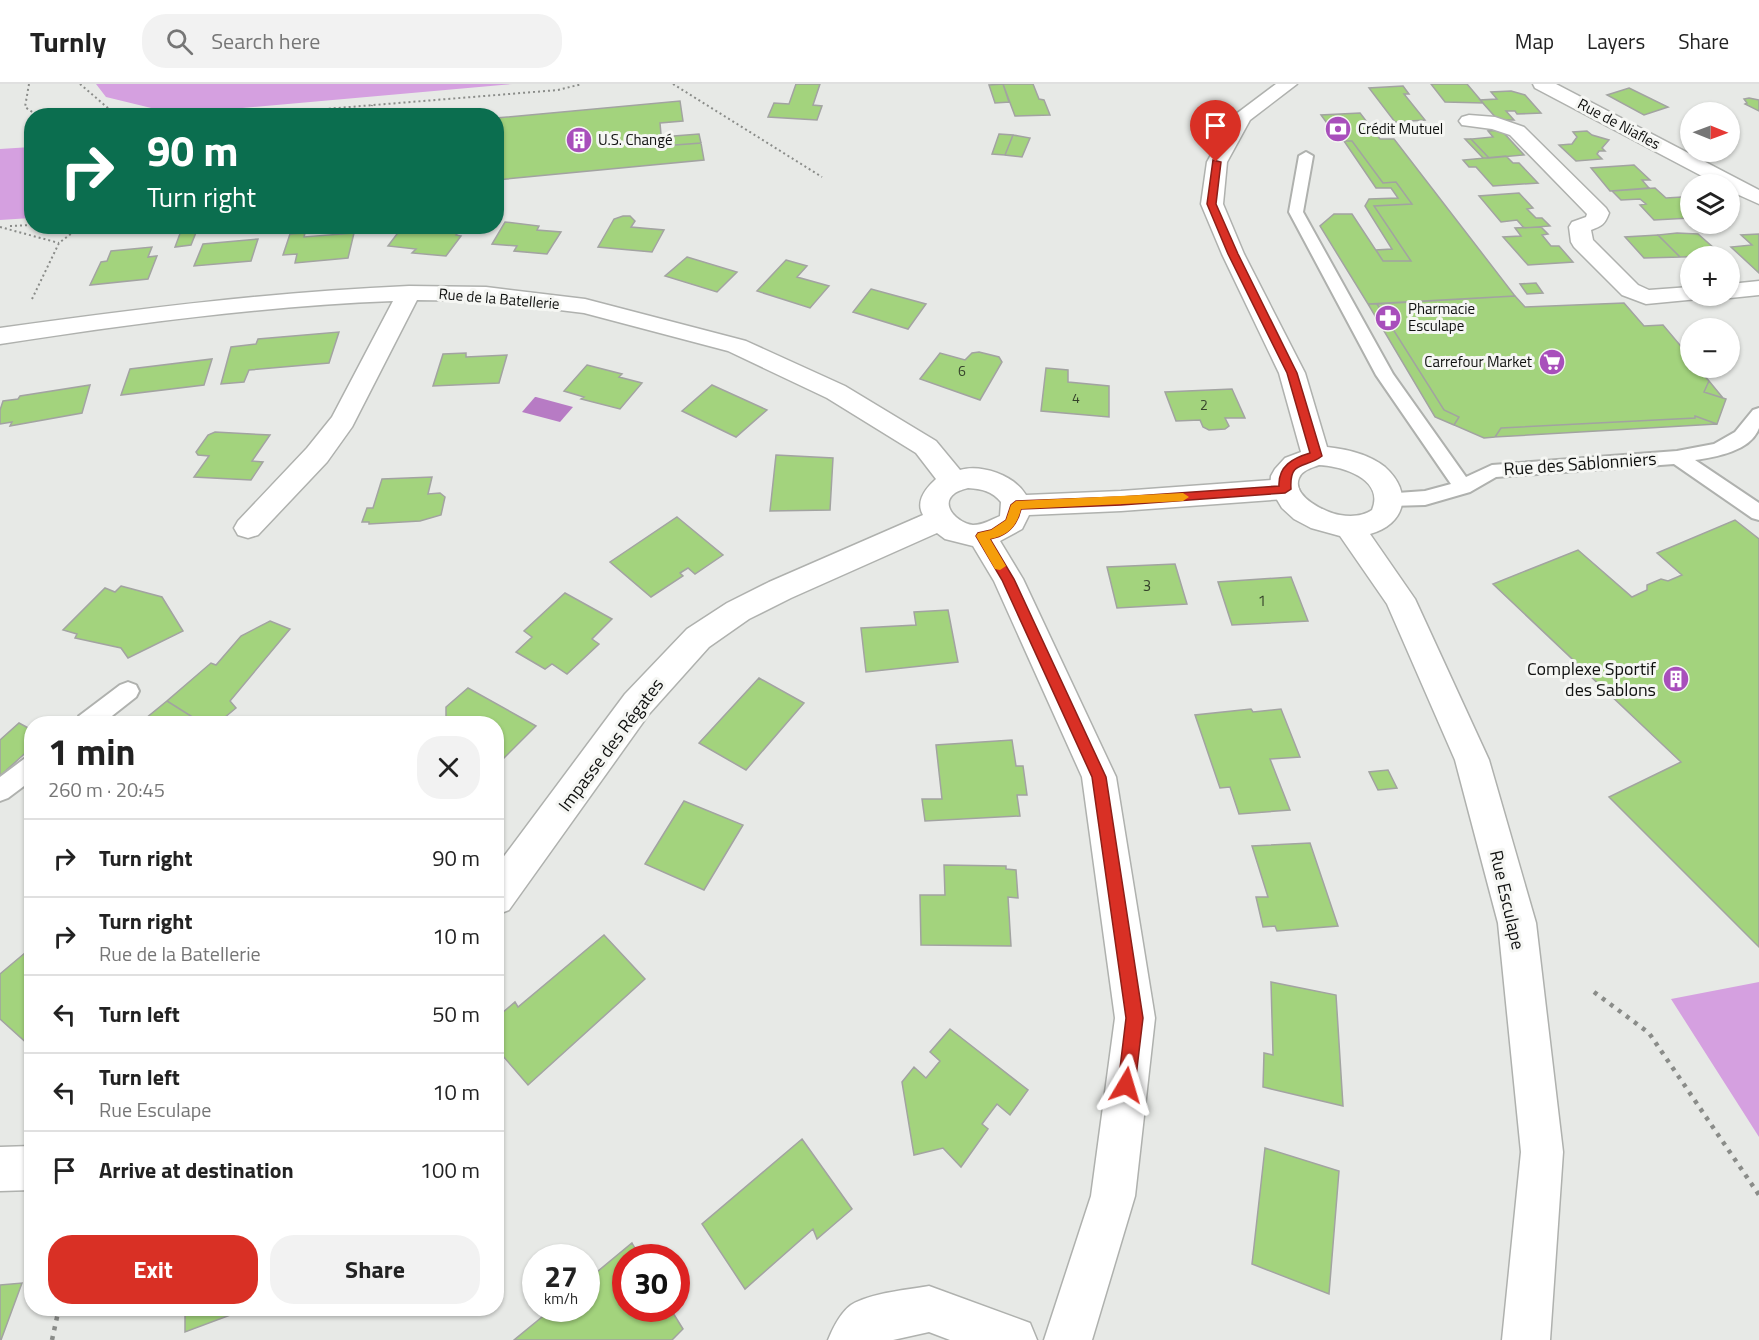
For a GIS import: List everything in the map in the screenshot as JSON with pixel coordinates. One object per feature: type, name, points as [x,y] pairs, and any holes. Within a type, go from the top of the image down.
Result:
[{"type":"street","points":[[1288,84],[1242,117],[1216,162],[1212,204],[1233,254],[1292,373],[1316,456]]},
{"type":"street","name":"Rue de Niafles","points":[[1542,84],[1759,198]]},
{"type":"street","points":[[1469,121],[1495,123],[1517,131],[1598,213],[1595,221],[1580,227],[1582,242],[1630,290],[1646,297],[1680,295]]},
{"type":"street","points":[[1740,290],[1759,288]]},
{"type":"street","points":[[248,528],[317,455],[343,421],[409,293]]},
{"type":"street","name":"Rue de la Batellerie","points":[[5,335],[132,316],[336,296],[409,293],[486,294],[585,306],[737,346],[836,392],[926,447],[953,480]]},
{"type":"street","points":[[1316,456],[1349,459],[1378,476],[1386,487],[1390,499],[1388,510],[1380,520],[1366,526],[1350,528],[1332,526],[1316,520],[1291,501],[1285,489],[1284,477],[1290,467],[1301,459],[1316,456]]},
{"type":"street","points":[[966,478],[994,481],[1004,487],[1016,505],[1012,522],[994,534],[982,536],[957,533],[939,520],[934,511],[933,502],[944,486],[953,480],[966,478]]},
{"type":"street","points":[[1016,505],[1121,501],[1285,489]]},
{"type":"street","name":"Impasse des Régates","points":[[504,887],[637,704],[698,638],[738,611],[780,590],[939,520]]},
{"type":"street","name":"Rue Esculape","points":[[1350,528],[1400,599],[1472,760],[1517,923],[1542,1152],[1526,1340]]},
{"type":"street","points":[[982,536],[1008,579],[1099,777],[1135,1018],[1113,1196],[1068,1340]]},
{"type":"street","points":[[0,1169],[24,1168]]},
{"type":"street","points":[[852,1340],[867,1322],[929,1309],[1013,1340]]},
{"type":"lane","points":[[1306,156],[1296,212],[1386,375],[1463,487]]},
{"type":"lane","points":[[1677,457],[1733,446],[1748,431],[1759,414]]},
{"type":"lane","name":"Rue des Sablonniers","points":[[1390,499],[1425,498],[1463,487],[1492,471],[1677,457],[1759,513]]},
{"type":"lane","points":[[96,716],[128,691]]},
{"type":"lane","points":[[0,791],[24,772]]},
{"type":"path","points":[[26,108],[29,84]]},
{"type":"path","points":[[80,84],[108,108]]},
{"type":"path","points":[[336,108],[558,90],[582,84]]},
{"type":"path","points":[[673,84],[822,177]]},
{"type":"path","points":[[0,227],[24,226]]},
{"type":"path","points":[[6,227],[24,232]]},
{"type":"path","points":[[29,234],[59,243]]},
{"type":"path","points":[[5,335],[26,313],[59,243],[71,234]]},
{"type":"path","points":[[1594,992],[1649,1033],[1759,1195]]},
{"type":"path","points":[[52,1340],[57,1316]]},
{"type":"shaded area","points":[[96,84],[512,84],[243,108],[151,108],[106,97]]},
{"type":"shaded area","points":[[24,147],[24,218],[0,220],[0,149]]},
{"type":"shaded area","points":[[535,397],[573,407],[560,422],[522,412]]},
{"type":"shaded area","points":[[1759,982],[1759,1137],[1671,999]]},
{"type":"building","points":[[796,84],[820,84],[813,105],[822,106],[817,120],[768,117],[774,103],[789,104]]},
{"type":"building","points":[[1003,84],[1009,102],[995,103],[989,85]]},
{"type":"building","points":[[1003,84],[1033,84],[1039,99],[1044,100],[1050,115],[1015,116]]},
{"type":"building","points":[[1431,84],[1467,84],[1483,103],[1445,102]]},
{"type":"building","points":[[1403,86],[1409,94],[1404,94],[1425,120],[1395,122],[1369,88]]},
{"type":"building","points":[[1629,88],[1668,107],[1644,115],[1607,95]]},
{"type":"building","points":[[1511,91],[1525,95],[1541,113],[1517,114],[1515,111],[1506,111],[1514,120],[1498,120],[1480,100],[1497,99],[1491,92]]},
{"type":"building","points":[[1744,99],[1759,100],[1759,111],[1745,104],[1747,103]]},
{"type":"building","name":"U.S. Changé","points":[[680,101],[683,121],[660,123],[662,146],[701,143],[704,160],[504,179],[504,117]]},
{"type":"building","points":[[1360,113],[1380,139],[1394,139],[1515,296],[1368,304],[1320,226],[1334,214],[1352,214],[1383,261],[1411,261],[1374,206],[1412,204],[1396,182],[1383,183],[1352,141],[1340,141],[1321,115]]},
{"type":"building","points":[[1501,130],[1524,155],[1489,158],[1471,139],[1493,137],[1488,131]]},
{"type":"building","points":[[1587,131],[1592,135],[1609,140],[1602,148],[1605,151],[1599,151],[1597,154],[1602,159],[1576,161],[1559,145],[1572,144],[1577,137],[1573,132]]},
{"type":"building","points":[[699,134],[701,143],[662,146],[661,137]]},
{"type":"building","points":[[999,134],[1013,135],[1005,155],[992,154]]},
{"type":"building","points":[[1013,135],[1030,138],[1022,157],[1005,155]]},
{"type":"building","points":[[1465,139],[1471,139],[1489,158],[1483,158]]},
{"type":"building","points":[[1344,141],[1352,141],[1383,183],[1396,182],[1412,204],[1374,206],[1411,261],[1383,261],[1376,250],[1392,249],[1365,206],[1369,199],[1398,198],[1391,188],[1376,188]]},
{"type":"building","points":[[1506,156],[1513,163],[1519,163],[1538,183],[1493,186],[1476,167],[1469,167],[1463,160]]},
{"type":"building","points":[[1634,165],[1650,180],[1642,180],[1649,188],[1610,191],[1591,168]]},
{"type":"building","points":[[1655,188],[1666,198],[1680,197],[1680,219],[1654,220],[1640,205],[1646,204],[1640,199],[1621,200],[1612,191]]},
{"type":"building","points":[[1519,193],[1533,208],[1527,209],[1536,218],[1542,218],[1550,226],[1524,228],[1517,220],[1501,222],[1479,196]]},
{"type":"building","points":[[630,216],[635,221],[631,227],[664,230],[652,252],[598,247],[614,219]]},
{"type":"building","points":[[504,224],[539,226],[537,230],[561,232],[547,254],[514,251],[517,246],[492,244],[498,234],[504,234]]},
{"type":"building","points":[[1541,227],[1548,234],[1542,235],[1551,246],[1559,246],[1573,262],[1528,265],[1503,237],[1521,236],[1515,228]]},
{"type":"building","points":[[180,234],[195,234],[191,245],[175,247]]},
{"type":"building","points":[[290,234],[305,234],[304,237],[354,234],[348,258],[295,263],[297,254],[283,255]]},
{"type":"building","points":[[397,234],[457,234],[461,236],[446,256],[412,253],[416,249],[388,246]]},
{"type":"building","points":[[1698,234],[1712,246],[1680,246],[1680,257],[1658,235]]},
{"type":"building","points":[[1759,234],[1759,273],[1740,255],[1740,246],[1752,245],[1741,235]]},
{"type":"building","points":[[1658,235],[1680,257],[1644,258],[1625,237]]},
{"type":"building","points":[[258,239],[251,261],[194,266],[203,244]]},
{"type":"building","points":[[152,247],[148,257],[157,256],[148,279],[90,285],[101,262],[107,261],[111,251]]},
{"type":"building","points":[[687,257],[737,272],[717,292],[665,276]]},
{"type":"building","points":[[786,260],[807,266],[797,277],[829,286],[810,308],[757,291]]},
{"type":"building","points":[[1536,283],[1543,293],[1527,294],[1520,284]]},
{"type":"building","points":[[871,289],[926,304],[908,329],[853,312]]},
{"type":"building","name":"Carrefour Market","points":[[1515,296],[1525,307],[1624,303],[1644,326],[1663,325],[1680,345],[1680,378],[1706,378],[1709,381],[1704,392],[1726,399],[1717,424],[1695,416],[1695,418],[1501,428],[1495,437],[1484,438],[1454,425],[1459,417],[1444,410],[1377,304]]},
{"type":"building","points":[[1368,304],[1377,304],[1444,410],[1459,417],[1454,425],[1435,417]]},
{"type":"building","points":[[339,332],[329,363],[249,370],[244,382],[221,384],[231,347],[256,344],[258,339]]},
{"type":"building","points":[[979,352],[999,357],[1002,362],[980,400],[920,379],[940,353],[965,360],[972,353]]},
{"type":"building","points":[[466,353],[466,357],[507,355],[499,383],[433,386],[443,354]]},
{"type":"building","points":[[212,359],[204,385],[121,395],[130,369]]},
{"type":"building","points":[[587,365],[622,374],[619,377],[642,383],[620,409],[581,399],[584,397],[564,391]]},
{"type":"building","points":[[1046,368],[1068,370],[1068,382],[1109,386],[1109,417],[1041,411]]},
{"type":"building","points":[[1709,381],[1723,398],[1704,392]]},
{"type":"building","points":[[90,385],[82,413],[10,426],[12,422],[0,424],[0,410],[3,401],[18,399],[20,396]]},
{"type":"building","points":[[712,385],[767,410],[736,437],[682,411]]},
{"type":"building","points":[[1232,389],[1245,418],[1225,418],[1229,426],[1225,429],[1209,430],[1203,427],[1200,420],[1176,421],[1165,392]]},
{"type":"building","points":[[1695,416],[1717,424],[1495,437],[1501,428],[1695,418]]},
{"type":"building","points":[[215,432],[270,435],[252,461],[263,462],[251,480],[194,477],[209,456],[198,455],[196,452],[208,435]]},
{"type":"building","points":[[776,455],[833,458],[830,510],[770,511]]},
{"type":"building","points":[[432,477],[428,494],[440,493],[445,497],[441,515],[420,521],[369,524],[369,522],[362,522],[367,508],[373,508],[382,479]]},
{"type":"building","points":[[677,517],[723,555],[695,574],[688,568],[680,573],[683,576],[651,597],[610,562]]},
{"type":"building","name":"Complexe Sportif des Sablons","points":[[1735,520],[1759,539],[1759,947],[1609,797],[1681,762],[1493,584],[1578,550],[1632,597],[1647,590],[1647,585],[1661,579],[1668,581],[1682,575],[1657,553]]},
{"type":"building","points":[[1175,564],[1187,604],[1117,608],[1107,567]]},
{"type":"building","points":[[1291,577],[1308,621],[1232,625],[1218,582]]},
{"type":"building","points":[[121,586],[162,597],[183,631],[128,658],[121,648],[75,638],[77,634],[63,630],[105,588],[115,592]]},
{"type":"building","points":[[565,593],[612,619],[592,639],[599,644],[567,674],[552,664],[545,669],[516,652],[532,637],[524,631]]},
{"type":"building","points":[[948,610],[958,662],[866,672],[861,628],[916,625],[914,612]]},
{"type":"building","points":[[270,621],[290,629],[230,701],[236,708],[226,716],[191,716],[167,701],[211,663],[216,665],[241,636]]},
{"type":"building","points":[[759,678],[804,703],[746,770],[699,743]]},
{"type":"building","points":[[468,688],[536,726],[504,758],[504,716],[446,716],[446,707]]},
{"type":"building","points":[[167,701],[191,716],[149,716]]},
{"type":"building","points":[[1251,709],[1253,712],[1281,709],[1300,757],[1270,759],[1290,810],[1239,814],[1230,787],[1220,788],[1195,715]]},
{"type":"building","points":[[19,723],[24,726],[24,754],[0,776],[0,740]]},
{"type":"building","points":[[1012,740],[1016,766],[1023,766],[1027,795],[1017,795],[1020,816],[925,821],[922,799],[942,799],[936,745]]},
{"type":"building","points":[[1388,770],[1397,788],[1378,790],[1369,772]]},
{"type":"building","points":[[684,801],[743,825],[704,890],[645,864]]},
{"type":"building","points":[[1310,843],[1338,926],[1277,931],[1275,926],[1263,927],[1256,897],[1268,897],[1252,846]]},
{"type":"building","points":[[944,865],[1006,866],[1006,869],[1016,870],[1018,898],[1008,897],[1011,946],[921,945],[920,895],[945,895]]},
{"type":"building","points":[[604,935],[645,979],[528,1085],[504,1057],[504,1011],[515,1002],[518,1007]]},
{"type":"building","points":[[24,954],[24,1041],[0,1019],[0,974]]},
{"type":"building","points":[[1271,982],[1336,995],[1343,1106],[1263,1087],[1264,1053],[1273,1055]]},
{"type":"building","points":[[950,1029],[1028,1090],[1010,1115],[997,1104],[982,1124],[988,1129],[961,1167],[943,1148],[914,1155],[902,1082],[914,1067],[926,1078],[940,1061],[930,1052]]},
{"type":"building","points":[[802,1139],[852,1209],[817,1239],[813,1229],[745,1289],[702,1224]]},
{"type":"building","points":[[1265,1148],[1339,1171],[1329,1294],[1252,1264]]},
{"type":"building","points":[[612,1260],[612,1322],[679,1322],[683,1329],[672,1340],[514,1340],[536,1322],[600,1322],[600,1269]]},
{"type":"building","points":[[22,1283],[1,1340],[0,1340],[0,1285]]},
{"type":"building","points":[[185,1316],[228,1316],[185,1332]]},
{"type":"slow traffic","points":[[1000,566],[982,536],[994,534],[1012,522],[1016,514],[1016,505],[1183,497]]},
{"type":"place","name":"Crédit Mutuel","points":[[1338,129]]},
{"type":"place","name":"U.S. Changé","points":[[579,140]]},
{"type":"place","name":"Pharmacie Esculape","points":[[1388,318]]},
{"type":"place","name":"Carrefour Market","points":[[1552,362]]},
{"type":"place","name":"Complexe Sportif des Sablons","points":[[1676,679]]},
{"type":"route","points":[[1126,1085],[1135,1018],[1099,777],[1008,579],[982,536],[994,534],[1012,522],[1016,514],[1016,505],[1121,501],[1285,489],[1284,477],[1290,467],[1301,459],[1316,456],[1292,373],[1233,254],[1212,204],[1216,162]]}]
